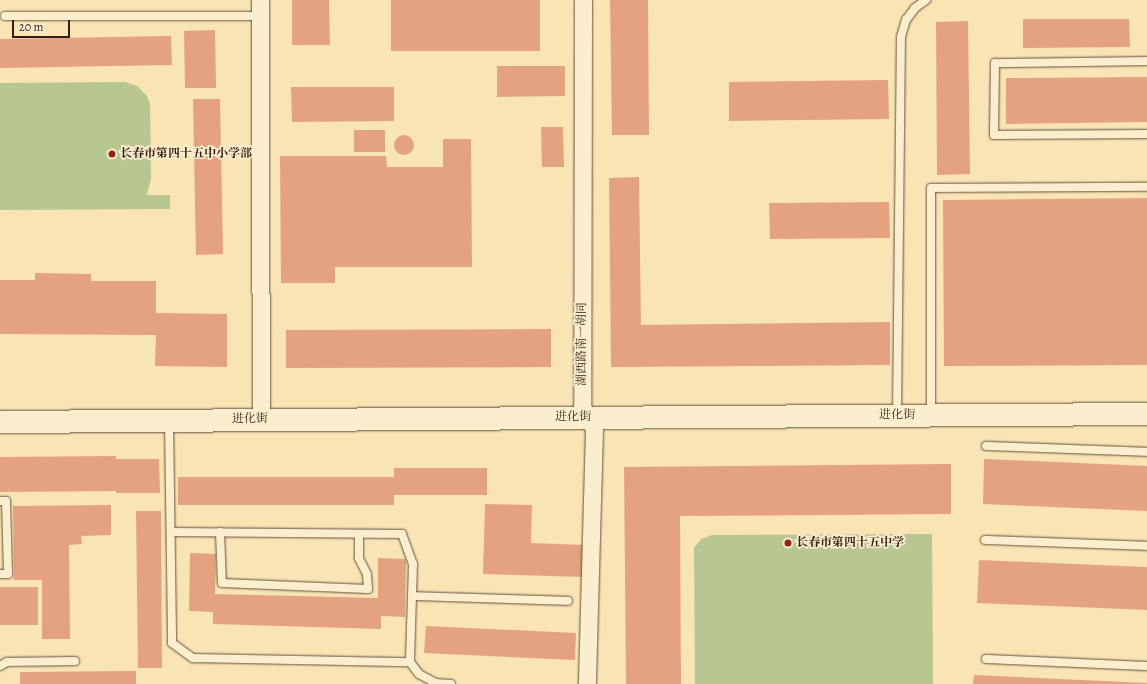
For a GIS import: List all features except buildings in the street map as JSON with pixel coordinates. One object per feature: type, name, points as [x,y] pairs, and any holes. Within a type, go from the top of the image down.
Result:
[{"type":"street","name":"湖西路南一胡同","points":[[583,0],[582,407],[594,429],[586,684]]},
{"type":"street","points":[[260,8],[261,419]]},
{"type":"street","name":"进化街","points":[[0,422],[1147,414]]},
{"type":"lane","points":[[897,415],[901,37],[906,20],[915,8],[926,0]]},
{"type":"lane","points":[[5,16],[260,8]]},
{"type":"lane","points":[[1147,61],[995,63],[994,135],[1147,134]]},
{"type":"lane","points":[[931,415],[931,188],[1147,187]]},
{"type":"lane","points":[[169,420],[172,643],[193,658],[410,662]]},
{"type":"lane","points":[[986,446],[1147,452]]},
{"type":"lane","points":[[0,501],[6,502],[8,574],[0,574]]},
{"type":"lane","points":[[171,532],[402,534],[412,564],[410,662],[419,674],[436,683],[451,684]]},
{"type":"lane","points":[[220,532],[222,583],[368,589],[367,574],[359,558],[359,534]]},
{"type":"lane","points":[[985,540],[1147,546]]},
{"type":"lane","points":[[412,596],[568,601]]},
{"type":"lane","points":[[986,659],[1147,666]]},
{"type":"lane","points":[[0,666],[7,662],[75,661]]},
{"type":"green space","points":[[125,82],[137,86],[147,96],[150,104],[151,178],[147,195],[170,195],[170,209],[0,210],[0,83]]},
{"type":"green space","points":[[932,534],[933,684],[695,684],[694,548],[701,539],[712,535]]},
{"type":"place","name":"长春市第四十五中小学部","points":[[112,154]]},
{"type":"place","name":"长春市第四十五中学","points":[[788,543]]}]
